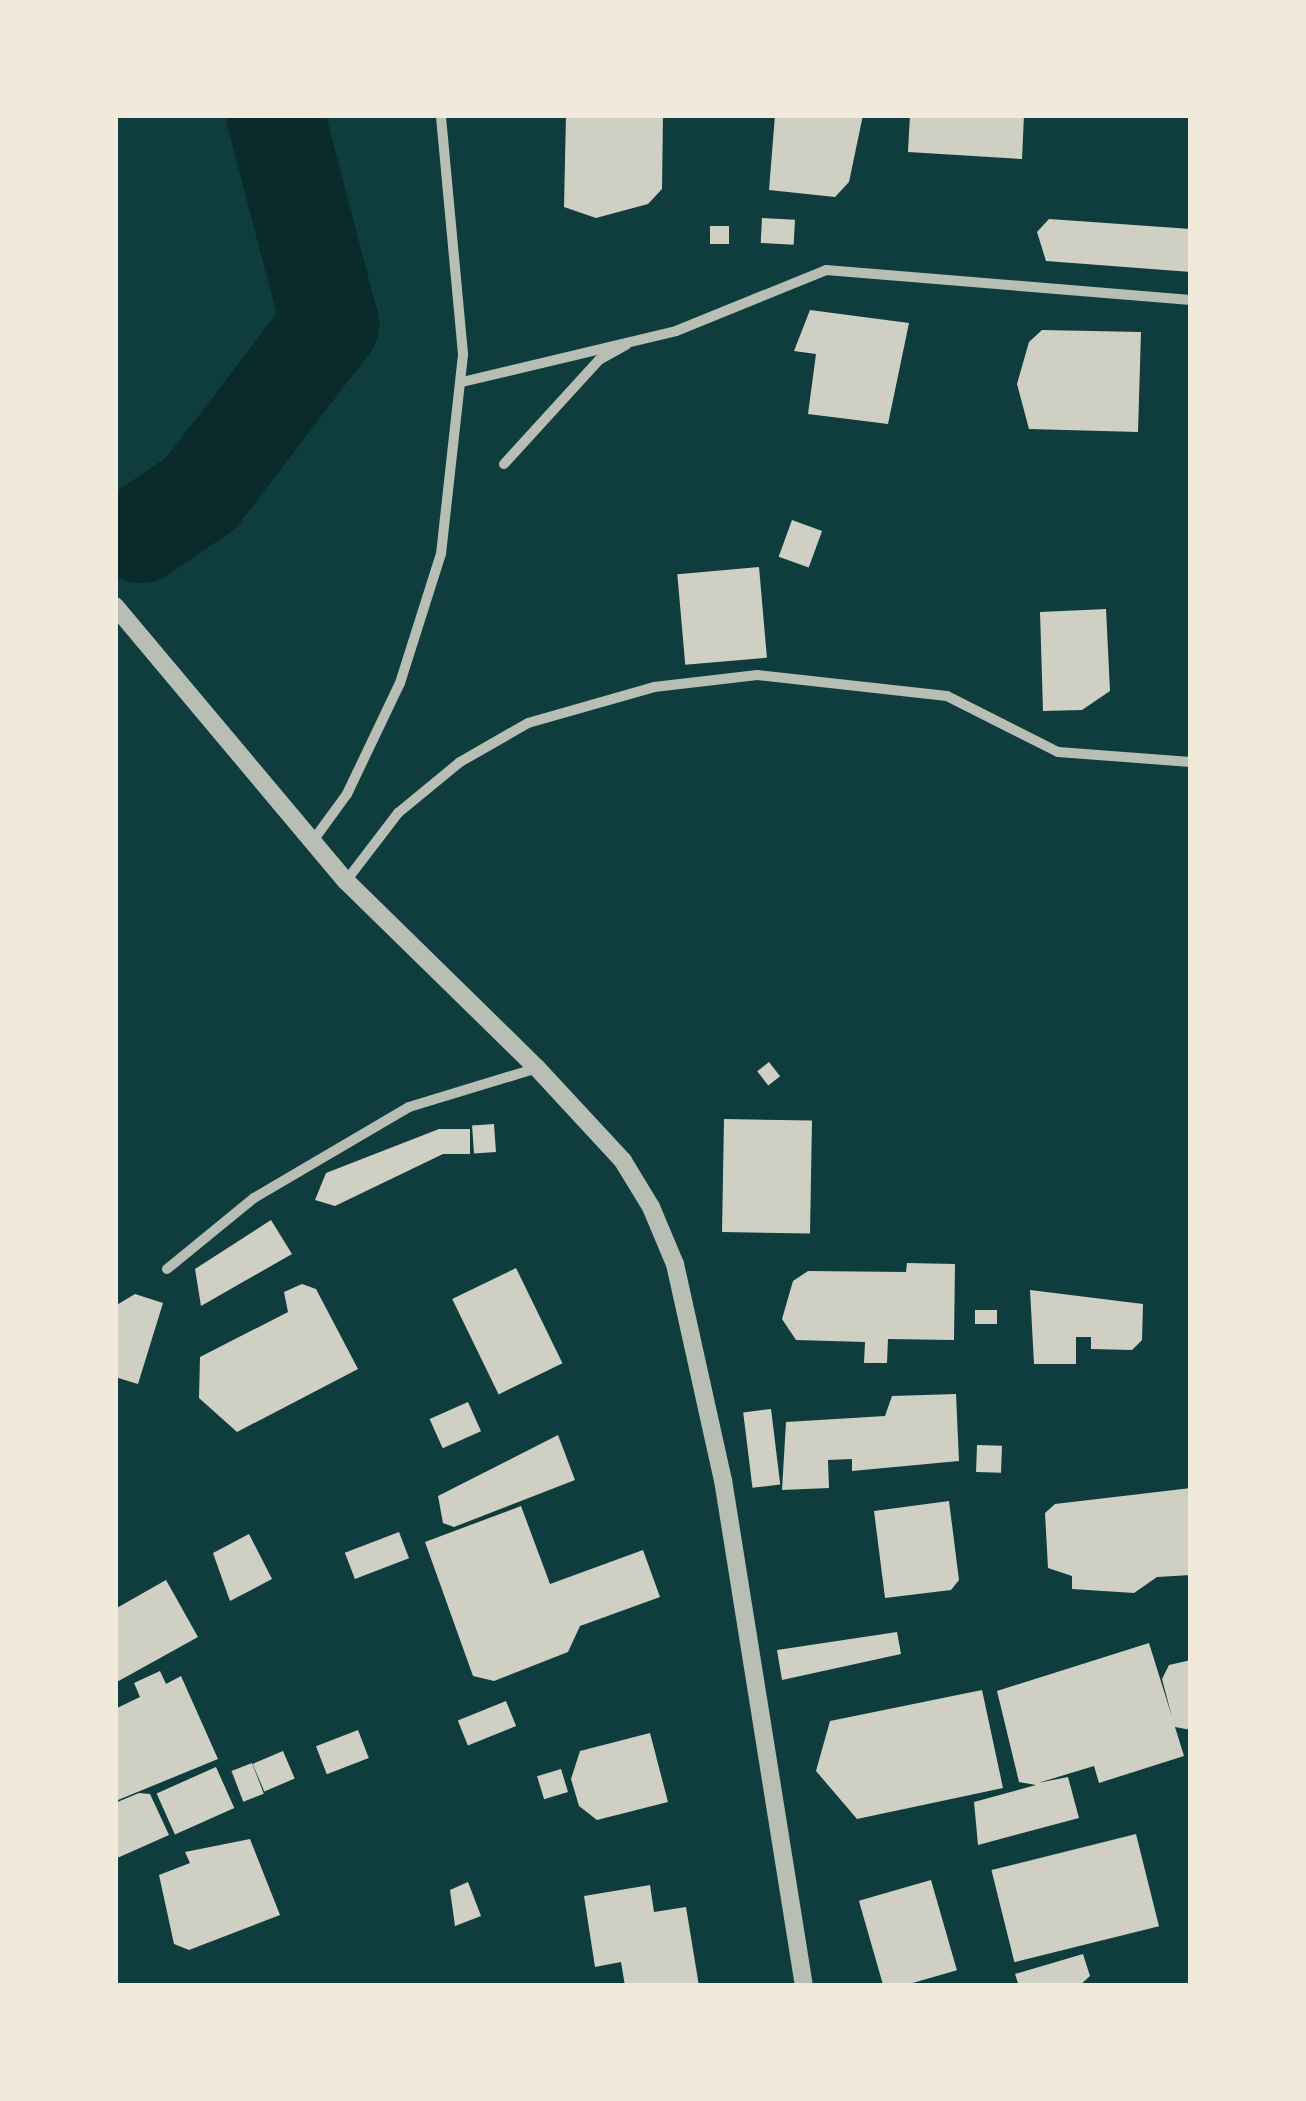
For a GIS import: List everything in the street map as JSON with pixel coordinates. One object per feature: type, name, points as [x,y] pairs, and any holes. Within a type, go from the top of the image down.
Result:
[{"type":"street","points":[[312,842],[347,794],[400,683],[441,554],[462,382],[442,115]]},
{"type":"street","points":[[462,382],[636,340],[826,270],[1191,300]]},
{"type":"street","points":[[504,464],[599,360],[636,340]]},
{"type":"street","points":[[115,606],[346,882],[537,1068],[622,1161],[674,1264],[722,1480],[804,1986]]},
{"type":"street","points":[[346,882],[398,813],[460,762],[528,723],[654,687],[756,674],[946,696],[1058,752],[1191,762]]},
{"type":"street","points":[[167,1269],[254,1198],[410,1107],[537,1068]]},
{"type":"building","points":[[566,115],[663,115],[662,189],[648,204],[596,218],[564,207]]},
{"type":"building","points":[[775,115],[863,115],[849,182],[835,197],[769,190]]},
{"type":"building","points":[[910,115],[1024,115],[1022,159],[908,152]]},
{"type":"building","points":[[762,218],[795,220],[794,245],[761,243]]},
{"type":"building","points":[[1049,219],[1191,229],[1191,272],[1046,261],[1037,232]]},
{"type":"building","points":[[710,226],[729,226],[729,244],[710,244]]},
{"type":"building","points":[[810,310],[909,323],[888,424],[808,414],[816,354],[794,351]]},
{"type":"building","points":[[1042,330],[1141,332],[1138,432],[1029,429],[1017,384],[1029,342]]},
{"type":"building","points":[[792,520],[822,531],[809,568],[779,557]]},
{"type":"building","points":[[759,567],[767,658],[685,665],[677,574]]},
{"type":"building","points":[[1106,609],[1110,691],[1082,710],[1043,711],[1040,612]]},
{"type":"building","points":[[769,1062],[780,1076],[768,1085],[757,1071]]},
{"type":"building","points":[[724,1119],[812,1121],[810,1234],[722,1232]]},
{"type":"building","points":[[494,1124],[496,1152],[474,1153],[472,1126]]},
{"type":"building","points":[[439,1129],[470,1129],[470,1154],[443,1154],[335,1206],[315,1200],[326,1173]]},
{"type":"building","points":[[271,1220],[292,1254],[201,1306],[195,1269]]},
{"type":"building","points":[[907,1263],[955,1264],[954,1340],[888,1339],[887,1363],[864,1363],[865,1342],[796,1340],[782,1319],[793,1281],[808,1271],[906,1272]]},
{"type":"building","points":[[516,1268],[562,1363],[499,1394],[452,1299]]},
{"type":"building","points":[[302,1284],[316,1289],[358,1369],[237,1432],[199,1398],[200,1357],[288,1312],[284,1292]]},
{"type":"building","points":[[1030,1290],[1143,1304],[1142,1340],[1132,1350],[1091,1349],[1091,1337],[1076,1337],[1076,1364],[1034,1364]]},
{"type":"building","points":[[135,1294],[163,1303],[138,1384],[115,1377],[115,1306]]},
{"type":"building","points":[[975,1310],[997,1310],[997,1324],[975,1324]]},
{"type":"building","points":[[956,1394],[959,1461],[852,1471],[852,1459],[828,1460],[829,1488],[782,1490],[786,1422],[885,1416],[892,1396]]},
{"type":"building","points":[[468,1402],[481,1431],[443,1448],[430,1419]]},
{"type":"building","points":[[771,1409],[780,1484],[752,1488],[743,1412]]},
{"type":"building","points":[[558,1435],[575,1480],[454,1527],[443,1523],[438,1496]]},
{"type":"building","points":[[977,1445],[1002,1446],[1001,1473],[976,1472]]},
{"type":"building","points":[[1191,1488],[1191,1575],[1157,1577],[1134,1593],[1072,1589],[1072,1576],[1048,1568],[1045,1513],[1055,1504]]},
{"type":"building","points":[[949,1501],[959,1580],[951,1590],[885,1598],[874,1511]]},
{"type":"building","points":[[521,1506],[550,1584],[643,1550],[660,1597],[580,1626],[568,1652],[494,1681],[473,1676],[425,1542]]},
{"type":"building","points":[[399,1532],[409,1558],[355,1579],[345,1553]]},
{"type":"building","points":[[249,1534],[272,1579],[230,1601],[213,1553]]},
{"type":"building","points":[[166,1580],[198,1637],[115,1683],[115,1609]]},
{"type":"building","points":[[897,1632],[901,1654],[782,1680],[777,1650]]},
{"type":"building","points":[[1149,1643],[1172,1717],[1162,1679],[1169,1665],[1191,1660],[1191,1730],[1175,1727],[1184,1756],[1099,1783],[1094,1766],[1038,1783],[1068,1777],[1079,1818],[978,1845],[974,1802],[1036,1785],[1019,1782],[997,1691]]},
{"type":"building","points":[[160,1671],[166,1684],[181,1676],[218,1759],[118,1800],[115,1709],[140,1697],[134,1683]]},
{"type":"building","points":[[982,1690],[1003,1788],[857,1819],[816,1771],[830,1721]]},
{"type":"building","points":[[506,1701],[516,1726],[468,1746],[458,1720]]},
{"type":"building","points":[[358,1730],[369,1758],[327,1774],[316,1746]]},
{"type":"building","points":[[650,1733],[668,1802],[597,1820],[579,1806],[571,1779],[580,1751]]},
{"type":"building","points":[[283,1751],[295,1779],[264,1792],[253,1764]]},
{"type":"building","points":[[252,1763],[264,1794],[243,1802],[231,1771]]},
{"type":"building","points":[[216,1767],[234,1808],[175,1835],[157,1793]]},
{"type":"building","points":[[561,1769],[568,1792],[544,1799],[537,1776]]},
{"type":"building","points":[[139,1793],[150,1794],[169,1835],[115,1859],[115,1803]]},
{"type":"building","points":[[1136,1834],[1159,1926],[1014,1962],[991,1870]]},
{"type":"building","points":[[250,1839],[280,1915],[189,1950],[174,1944],[159,1875],[190,1863],[185,1852]]},
{"type":"building","points":[[931,1880],[957,1970],[902,1986],[883,1986],[859,1901]]},
{"type":"building","points":[[468,1882],[481,1916],[455,1926],[450,1890]]},
{"type":"building","points":[[650,1885],[654,1912],[686,1907],[699,1986],[625,1986],[621,1962],[595,1967],[584,1896]]},
{"type":"building","points":[[1083,1954],[1090,1976],[1079,1986],[1019,1986],[1015,1974]]},
{"type":"waterway","points":[[141,534],[201,493],[330,324],[275,115]]}]
